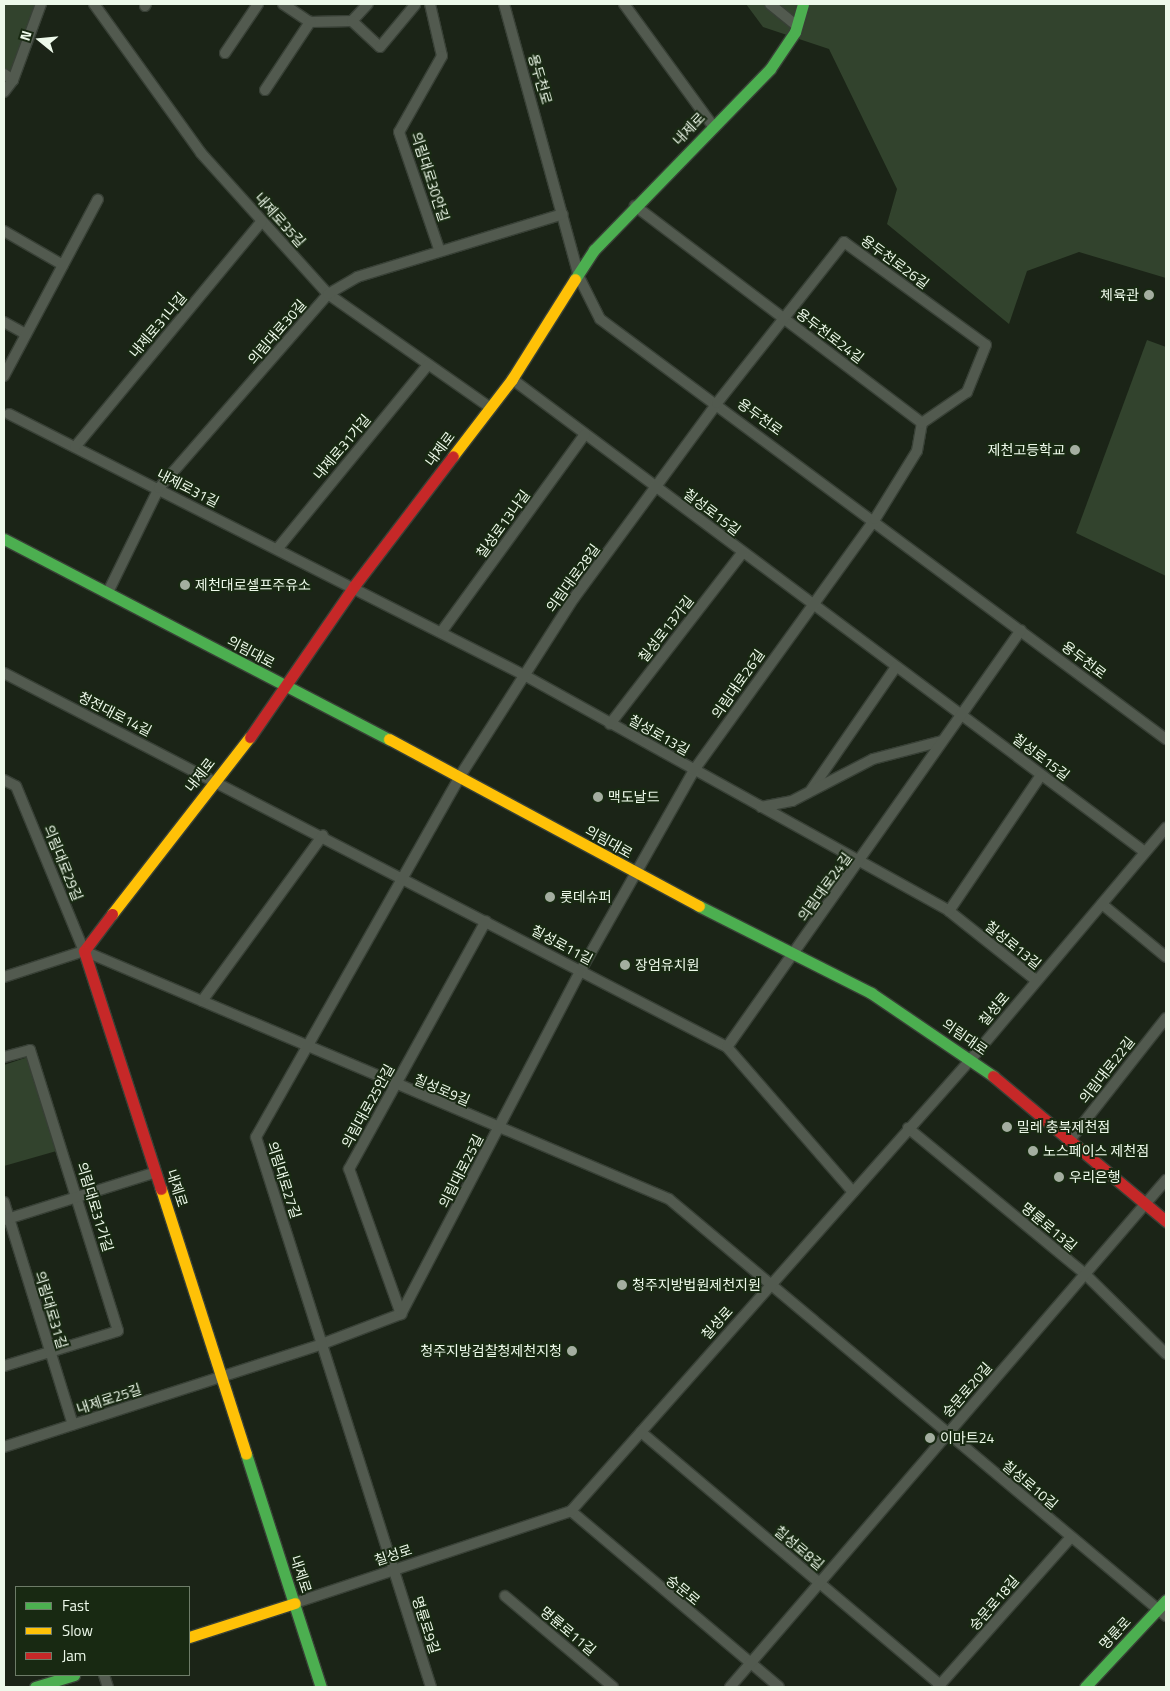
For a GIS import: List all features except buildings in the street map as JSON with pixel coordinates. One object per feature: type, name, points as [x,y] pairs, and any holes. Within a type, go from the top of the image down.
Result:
[{"type":"street","points":[[4,92],[13,80],[41,4]]},
{"type":"street","name":"내제로35길","points":[[94,4],[202,152],[328,294],[491,408]]},
{"type":"street","points":[[225,53],[258,4]]},
{"type":"street","points":[[283,4],[310,22],[352,21],[380,47],[415,5]]},
{"type":"street","points":[[352,21],[368,4]]},
{"type":"street","name":"의림대로30안길","points":[[430,4],[442,56],[399,132],[439,250]]},
{"type":"street","name":"용두천로","points":[[504,4],[579,277],[600,319],[875,519],[1166,739]]},
{"type":"street","points":[[624,4],[713,126]]},
{"type":"street","points":[[770,4],[797,26]]},
{"type":"street","name":"내제로","points":[[321,1687],[84,951],[215,779],[287,689],[354,586],[512,379],[579,277],[594,250],[634,206],[770,69],[797,26],[803,4]]},
{"type":"street","points":[[265,90],[310,22]]},
{"type":"street","points":[[4,74],[13,80]]},
{"type":"street","points":[[4,376],[98,199]]},
{"type":"street","name":"용두천로24길","points":[[634,206],[922,423]]},
{"type":"street","name":"의림대로30길","points":[[108,592],[158,488],[328,294],[357,277],[439,250],[563,214]]},
{"type":"street","name":"내제로31나길","points":[[75,446],[262,221]]},
{"type":"street","points":[[4,231],[63,265]]},
{"type":"street","name":"용두천로26길","points":[[717,403],[782,318],[844,242],[986,344],[967,392],[922,423]]},
{"type":"street","points":[[4,322],[26,334]]},
{"type":"street","name":"내제로31가길","points":[[278,548],[428,365]]},
{"type":"street","name":"칠성로15길","points":[[512,379],[1145,852]]},
{"type":"street","name":"의림대로28길","points":[[460,776],[524,675],[717,403]]},
{"type":"street","name":"내제로31길","points":[[9,414],[354,586]]},
{"type":"street","points":[[875,519],[917,451],[922,423]]},
{"type":"street","name":"칠성로13나길","points":[[442,631],[585,434]]},
{"type":"street","name":"의림대로26길","points":[[635,873],[694,770],[875,519]]},
{"type":"street","name":"의림대로","points":[[4,540],[108,592],[287,689],[460,776],[635,873],[871,992],[972,1058],[1166,1221]]},
{"type":"street","name":"칠성로13가길","points":[[610,724],[743,552]]},
{"type":"street","name":"칠성로13길","points":[[354,586],[524,675],[949,911],[1037,981]]},
{"type":"street","name":"의림대로24길","points":[[727,1046],[861,862],[960,714],[1021,630]]},
{"type":"street","points":[[811,791],[896,666]]},
{"type":"street","name":"청전대로14길","points":[[4,673],[215,779]]},
{"type":"street","points":[[761,807],[811,791],[873,760],[942,741]]},
{"type":"street","points":[[949,911],[1041,775]]},
{"type":"street","name":"의림대로27길","points":[[394,1570],[256,1137],[305,1047],[460,776]]},
{"type":"street","name":"칠성로11길","points":[[215,779],[727,1046],[853,1192]]},
{"type":"street","name":"의림대로29길","points":[[4,780],[16,786],[84,951]]},
{"type":"street","name":"칠성로","points":[[190,1638],[571,1511],[908,1128],[972,1058],[1166,828]]},
{"type":"street","points":[[202,1001],[323,835]]},
{"type":"street","name":"의림대로25길","points":[[401,1314],[581,970],[635,873]]},
{"type":"street","points":[[1102,904],[1166,957]]},
{"type":"street","name":"의림대로25안길","points":[[401,1314],[349,1169],[486,921]]},
{"type":"street","points":[[4,977],[84,951]]},
{"type":"street","name":"칠성로9길","points":[[84,951],[305,1047],[669,1199],[770,1286]]},
{"type":"street","name":"의림대로22길","points":[[1070,1140],[1166,1018]]},
{"type":"street","name":"의림대로31가길","points":[[4,1057],[30,1050],[78,1196],[118,1331],[49,1351]]},
{"type":"street","name":"명륜로13길","points":[[908,1128],[1085,1274],[1166,1354]]},
{"type":"street","points":[[6,1219],[156,1172]]},
{"type":"street","name":"숭문로20길","points":[[730,1687],[1166,1180]]},
{"type":"street","name":"의림대로31길","points":[[4,1202],[6,1219],[73,1425]]},
{"type":"street","name":"칠성로10길","points":[[770,1286],[1162,1613]]},
{"type":"street","points":[[222,1376],[322,1344],[401,1314]]},
{"type":"street","points":[[4,1366],[49,1351]]},
{"type":"street","name":"내제로25길","points":[[4,1447],[222,1376]]},
{"type":"street","name":"칠성로8길","points":[[641,1432],[939,1686]]},
{"type":"street","name":"숭문로","points":[[571,1511],[779,1687]]},
{"type":"street","name":"숭문로18길","points":[[939,1686],[1071,1537]]},
{"type":"street","name":"명륜로9길","points":[[394,1570],[432,1687]]},
{"type":"street","name":"명륜로11길","points":[[505,1596],[613,1687]]},
{"type":"street","name":"명륜로","points":[[1085,1687],[1162,1613],[1166,1600]]},
{"type":"street","points":[[35,1687],[71,1676]]},
{"type":"green space","points":[[4,4],[41,4],[4,84]]},
{"type":"green space","points":[[746,4],[1166,4],[1166,278],[1079,252],[1027,271],[1009,324],[887,224],[897,189],[829,49],[763,27]]},
{"type":"green space","points":[[1147,340],[1166,347],[1166,576],[1076,533]]},
{"type":"green space","points":[[31,1056],[60,1150],[4,1166],[4,1065]]},
{"type":"traffic: fast","points":[[575,279],[594,250],[770,69],[795,32],[803,4]]},
{"type":"traffic: fast","points":[[4,539],[389,739]]},
{"type":"traffic: fast","points":[[699,906],[871,993],[993,1076]]},
{"type":"traffic: fast","points":[[246,1454],[321,1687]]},
{"type":"traffic: fast","points":[[1085,1687],[1166,1600]]},
{"type":"traffic: fast","points":[[35,1687],[71,1676]]},
{"type":"traffic: slow","points":[[453,456],[512,379],[575,279]]},
{"type":"traffic: slow","points":[[112,914],[250,737]]},
{"type":"traffic: slow","points":[[389,739],[699,906]]},
{"type":"traffic: slow","points":[[161,1189],[246,1454]]},
{"type":"traffic: slow","points":[[190,1637],[295,1603]]},
{"type":"traffic: jam","points":[[250,737],[354,586],[453,456]]},
{"type":"traffic: jam","points":[[112,914],[84,951],[161,1189]]},
{"type":"traffic: jam","points":[[993,1076],[1166,1221]]},
{"type":"place","name":"체육관","points":[[1149,295]]},
{"type":"place","name":"제천고등학교","points":[[1075,450]]},
{"type":"place","name":"제천대로셀프주유소","points":[[185,585]]},
{"type":"place","name":"맥도날드","points":[[598,797]]},
{"type":"place","name":"롯데슈퍼","points":[[550,897]]},
{"type":"place","name":"장엄유치원","points":[[625,965]]},
{"type":"place","name":"밀레 충북제천점","points":[[1007,1127]]},
{"type":"place","name":"노스페이스 제천점","points":[[1033,1151]]},
{"type":"place","name":"우리은행","points":[[1059,1177]]},
{"type":"place","name":"청주지방법원제천지원","points":[[622,1285]]},
{"type":"place","name":"청주지방검찰청제천지청","points":[[572,1351]]},
{"type":"place","name":"이마트24","points":[[930,1438]]}]
